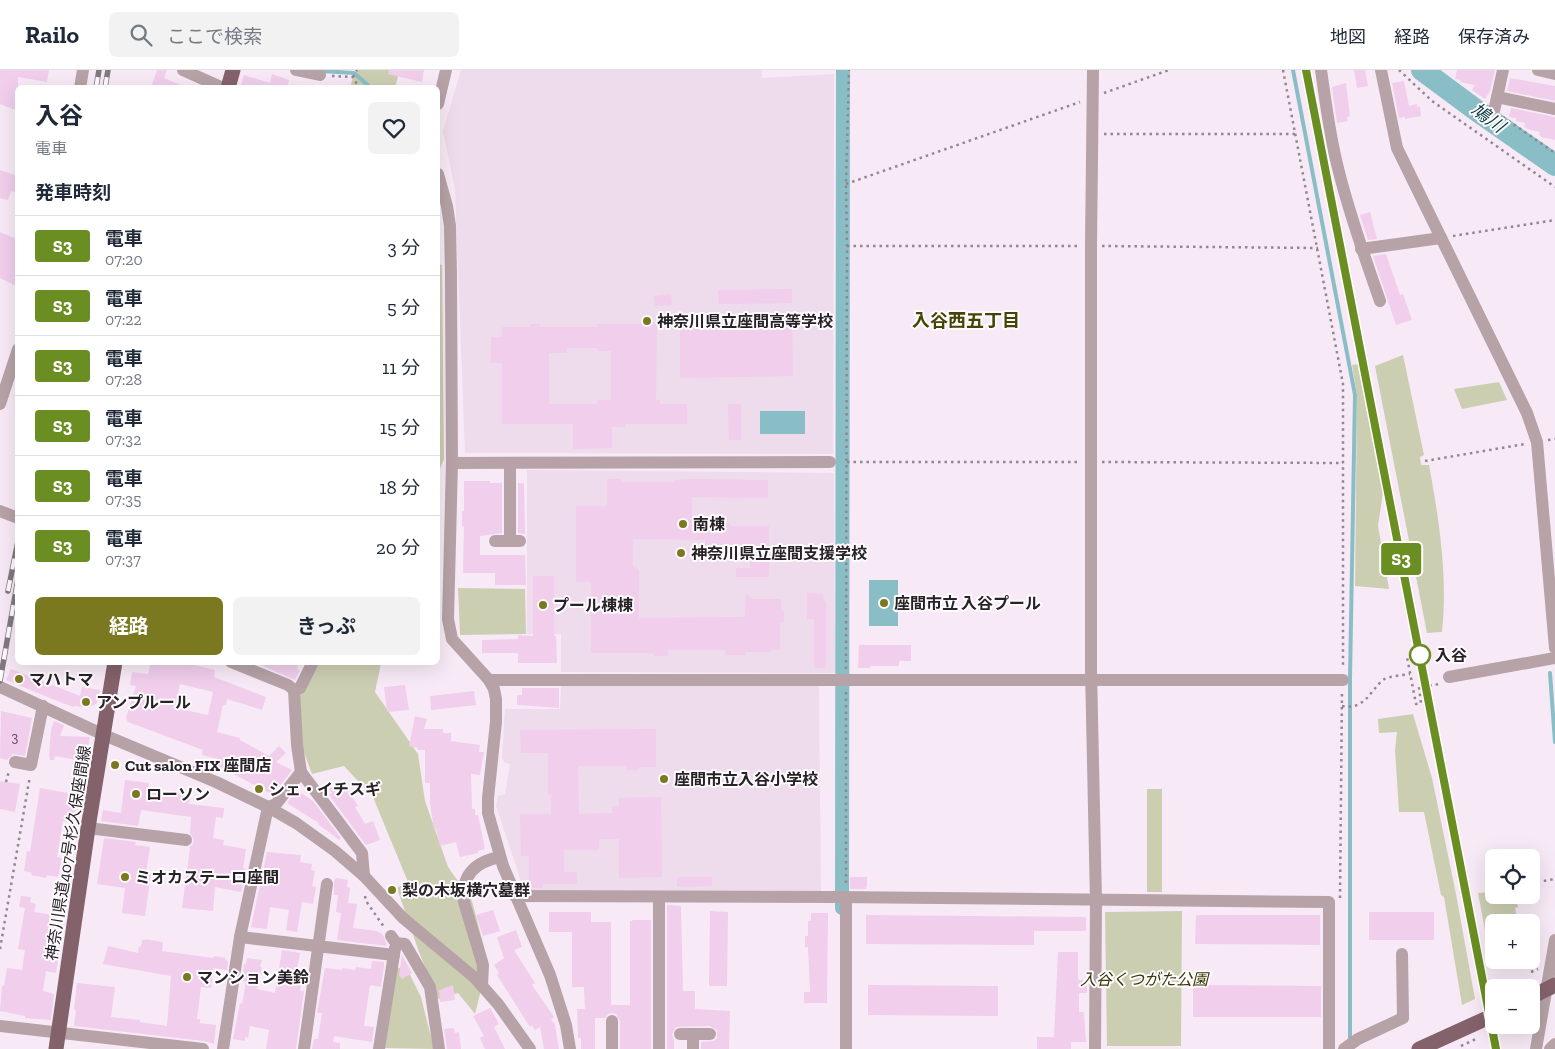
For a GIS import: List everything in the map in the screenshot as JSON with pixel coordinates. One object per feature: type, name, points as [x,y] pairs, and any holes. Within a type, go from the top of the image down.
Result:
[{"type":"main road","points":[[229,85],[233,70]]},
{"type":"main road","name":"神奈川県道407号杉久保座間線","points":[[56,1049],[88,828],[115,665]]},
{"type":"main road","points":[[1540,992],[1555,985]]},
{"type":"main road","points":[[1419,1049],[1485,1018]]},
{"type":"street","points":[[80,85],[83,70]]},
{"type":"street","points":[[183,70],[216,85]]},
{"type":"street","points":[[296,70],[320,75]]},
{"type":"street","points":[[440,96],[446,70]]},
{"type":"street","points":[[1093,70],[1091,680],[1096,901],[1095,1049]]},
{"type":"street","points":[[1321,70],[1330,136],[1338,172],[1380,301]]},
{"type":"street","points":[[1381,70],[1398,148],[1527,413],[1537,442],[1555,648]]},
{"type":"street","points":[[1494,111],[1503,70]]},
{"type":"street","points":[[1538,70],[1555,74]]},
{"type":"street","points":[[1497,97],[1555,109]]},
{"type":"street","points":[[440,181],[450,226],[452,283],[452,463],[448,619],[452,639],[489,680],[494,689],[496,711],[487,806],[500,856],[550,975],[566,1025],[570,1049]]},
{"type":"street","points":[[1362,249],[1441,238]]},
{"type":"street","points":[[1,398],[15,358]]},
{"type":"street","points":[[452,463],[830,462]]},
{"type":"street","points":[[495,541],[515,541],[510,463]]},
{"type":"street","points":[[0,511],[15,517]]},
{"type":"street","points":[[1444,680],[1555,658]]},
{"type":"street","points":[[238,665],[288,685],[294,690],[297,745],[301,772],[362,853],[364,876]]},
{"type":"street","points":[[294,690],[300,688],[312,665]]},
{"type":"street","points":[[489,680],[1343,680]]},
{"type":"street","points":[[0,687],[104,735],[216,782],[296,823],[335,851],[364,876],[403,918],[475,978],[498,1004],[530,1049]]},
{"type":"street","points":[[15,762],[32,765],[43,706]]},
{"type":"street","points":[[268,807],[276,804],[301,772]]},
{"type":"street","points":[[223,1049],[240,938],[268,807]]},
{"type":"street","points":[[88,828],[186,840]]},
{"type":"street","points":[[482,986],[483,965],[464,902],[463,892],[468,875],[476,865],[500,856]]},
{"type":"street","points":[[304,1049],[327,884]]},
{"type":"street","points":[[516,896],[1329,902],[1329,1049]]},
{"type":"street","points":[[659,897],[659,1049]]},
{"type":"street","points":[[841,898],[846,1049]]},
{"type":"street","points":[[240,938],[319,948],[405,944],[430,987],[439,1049]]},
{"type":"street","points":[[1536,1049],[1550,1005],[1555,940]]},
{"type":"street","points":[[379,1049],[394,945]]},
{"type":"street","points":[[1345,1048],[1358,1039],[1403,1018],[1402,954]]},
{"type":"street","points":[[612,1021],[612,1049]]},
{"type":"street","points":[[0,1026],[203,1049]]},
{"type":"street","points":[[693,1049],[687,1034],[710,1034]]},
{"type":"street","points":[[1550,1049],[1555,1044]]},
{"type":"path","points":[[353,77],[357,70]]},
{"type":"path","points":[[841,898],[841,680],[846,462],[846,184],[849,70]]},
{"type":"path","points":[[846,184],[1169,70]]},
{"type":"path","points":[[1283,70],[1343,384],[1343,680],[1340,902]]},
{"type":"path","points":[[1400,70],[1432,101],[1555,187]]},
{"type":"path","points":[[320,75],[353,77]]},
{"type":"path","points":[[353,77],[357,85]]},
{"type":"path","points":[[1494,111],[1555,153]]},
{"type":"path","points":[[1092,134],[1295,134]]},
{"type":"path","points":[[1441,238],[1555,220]]},
{"type":"path","points":[[1425,461],[1537,442]]},
{"type":"path","points":[[846,462],[1343,463]]},
{"type":"path","points":[[1412,656],[1407,657],[1416,704],[1421,703],[1419,687],[1444,680]]},
{"type":"path","points":[[1342,706],[1355,707],[1370,696],[1384,679],[1410,674]]},
{"type":"path","points":[[0,949],[32,765]]},
{"type":"path","points":[[364,876],[363,891],[366,901],[394,945]]},
{"type":"path","points":[[1540,882],[1555,879]]},
{"type":"shaded area","name":"神奈川県立座間高等学校","points":[[461,70],[762,70],[762,78],[834,74],[833,454],[465,453],[455,189],[443,131]]},
{"type":"shaded area","name":"神奈川県立座間支援学校","points":[[527,470],[834,473],[835,673],[561,672],[561,634],[527,634]]},
{"type":"shaded area","name":"座間市立入谷小学校","points":[[561,686],[819,686],[821,891],[524,890],[496,806],[498,796],[505,794],[510,764],[504,762],[502,758],[505,709],[560,709]]},
{"type":"green space","points":[[357,70],[400,70],[396,85],[351,85]]},
{"type":"green space","points":[[440,264],[442,265],[444,459],[440,468]]},
{"type":"green space","points":[[1403,355],[1424,455],[1420,457],[1421,465],[1429,465],[1439,527],[1444,591],[1442,632],[1427,633],[1375,366]]},
{"type":"green space","points":[[1359,364],[1383,492],[1378,526],[1389,589],[1355,586],[1357,396],[1352,365]]},
{"type":"green space","points":[[1499,382],[1507,400],[1462,409],[1454,389]]},
{"type":"green space","points":[[458,588],[525,589],[526,634],[460,635]]},
{"type":"green space","points":[[310,665],[381,665],[375,692],[418,754],[425,801],[448,867],[472,901],[488,962],[475,1014],[458,993],[438,999],[419,952],[397,888],[408,882],[373,797],[344,766],[312,774],[298,736],[298,690]]},
{"type":"green space","points":[[1413,714],[1432,778],[1475,999],[1462,1005],[1444,897],[1441,895],[1424,812],[1399,812],[1395,750],[1397,732],[1379,733],[1378,719]]},
{"type":"green space","points":[[1147,789],[1162,789],[1162,892],[1147,892]]},
{"type":"green space","points":[[1478,893],[1485,893],[1485,904],[1517,904],[1518,907],[1515,908],[1516,914],[1485,914],[1485,931]]},
{"type":"green space","name":"入谷くつがた公園","points":[[1182,911],[1181,1046],[1107,1046],[1105,912]]},
{"type":"green space","points":[[405,965],[421,997],[434,1049],[385,1048],[397,969]]},
{"type":"water","points":[[760,411],[805,411],[805,434],[760,434]]},
{"type":"water","name":"座間市立 入谷プール","points":[[869,580],[898,580],[898,626],[869,626]]},
{"type":"building","points":[[0,70],[49,70],[47,82],[18,77],[18,85],[15,85],[15,110],[0,104]]},
{"type":"building","points":[[157,70],[167,70],[164,78],[181,85],[152,85]]},
{"type":"building","points":[[389,70],[424,70],[422,82],[388,74]]},
{"type":"building","points":[[1354,70],[1365,70],[1368,86],[1357,88]]},
{"type":"building","points":[[1457,70],[1495,70],[1490,91],[1485,99],[1472,90],[1475,85],[1455,79]]},
{"type":"building","points":[[272,74],[289,80],[288,85],[241,85],[244,75],[270,83]]},
{"type":"building","points":[[1510,78],[1555,86],[1555,101],[1507,91]]},
{"type":"building","points":[[1404,81],[1409,106],[1417,104],[1417,107],[1420,106],[1421,116],[1405,119],[1405,117],[1399,118],[1392,83]]},
{"type":"building","points":[[1346,83],[1350,116],[1347,117],[1348,121],[1337,123],[1332,87]]},
{"type":"building","points":[[1511,108],[1555,117],[1555,140],[1541,137],[1539,135],[1540,132],[1527,129],[1524,127],[1525,123],[1516,121],[1516,118],[1509,117]]},
{"type":"building","points":[[0,170],[15,175],[15,192],[11,191],[8,200],[0,198]]},
{"type":"building","points":[[1370,212],[1377,239],[1368,240],[1360,215]]},
{"type":"building","points":[[0,232],[15,239],[15,286],[0,278]]},
{"type":"building","points":[[1386,254],[1400,295],[1403,294],[1412,320],[1396,325],[1373,256]]},
{"type":"building","points":[[792,289],[792,303],[719,304],[718,290]]},
{"type":"building","points":[[671,294],[672,305],[655,306],[654,296]]},
{"type":"building","points":[[642,322],[657,322],[656,400],[660,400],[660,404],[687,404],[687,424],[625,424],[625,427],[612,427],[612,448],[573,449],[573,424],[502,424],[502,363],[491,363],[491,337],[502,337],[502,327],[530,327],[530,324],[540,324],[540,327],[597,327],[597,324],[642,324]],"holes":[[[567,348],[597,348],[597,351],[611,351],[611,400],[597,400],[597,404],[549,404],[549,353],[567,353]]]},
{"type":"building","points":[[760,324],[760,326],[792,325],[793,376],[680,378],[680,325]]},
{"type":"building","points":[[728,404],[741,404],[741,440],[729,440]]},
{"type":"building","points":[[607,479],[621,479],[621,482],[675,482],[675,480],[695,479],[768,480],[767,498],[692,497],[692,516],[719,516],[719,523],[731,523],[731,526],[769,526],[769,577],[736,577],[736,568],[750,568],[750,549],[712,549],[712,547],[705,547],[705,540],[633,539],[633,566],[639,570],[639,618],[745,617],[746,593],[752,599],[781,599],[781,612],[784,611],[784,622],[780,622],[780,650],[745,652],[745,655],[725,655],[725,650],[668,650],[668,656],[654,656],[654,654],[647,653],[591,653],[591,582],[576,582],[576,506],[607,506]]},
{"type":"building","points":[[464,481],[502,483],[502,533],[480,536],[480,555],[525,555],[526,585],[495,585],[495,573],[463,573],[464,526],[462,526],[462,511],[464,511]]},
{"type":"building","points":[[518,483],[524,483],[525,534],[518,533]]},
{"type":"building","points":[[533,576],[554,576],[554,635],[556,636],[557,663],[518,663],[518,653],[482,653],[482,640],[518,639],[518,635],[533,636]]},
{"type":"building","points":[[807,593],[823,594],[824,601],[826,601],[826,668],[814,668],[814,619],[807,619]]},
{"type":"building","points":[[859,645],[911,645],[911,661],[899,661],[899,666],[858,668]]},
{"type":"building","points":[[150,665],[194,665],[215,670],[214,677],[266,697],[262,710],[227,699],[226,705],[223,705],[217,732],[240,738],[240,740],[269,756],[279,746],[286,753],[276,762],[292,770],[273,795],[230,772],[216,769],[218,759],[202,755],[203,750],[128,722],[126,718],[136,686],[130,685],[132,672],[148,674]],"holes":[[[180,684],[213,692],[208,715],[175,708]]]},
{"type":"building","points":[[261,665],[298,665],[297,669],[300,670],[295,680]]},
{"type":"building","points":[[11,669],[80,696],[82,687],[100,690],[97,703],[88,708],[73,707],[45,696],[6,680]]},
{"type":"building","points":[[405,685],[409,710],[387,712],[384,687]]},
{"type":"building","points":[[522,688],[559,688],[559,708],[517,705],[517,695],[522,695]]},
{"type":"building","points":[[474,691],[476,705],[431,710],[430,696]]},
{"type":"building","points":[[1,711],[32,718],[25,756],[13,754],[7,760],[0,758]]},
{"type":"building","points":[[415,716],[427,719],[424,729],[443,729],[443,733],[451,733],[451,741],[480,745],[479,752],[484,752],[480,775],[471,774],[472,809],[475,809],[475,815],[478,815],[485,849],[478,851],[478,853],[460,857],[456,842],[440,846],[436,829],[434,829],[430,803],[430,783],[425,783],[425,750],[418,750],[418,748],[409,746]]},
{"type":"building","points":[[54,721],[64,725],[60,736],[90,737],[86,758],[83,761],[55,756],[54,760],[50,760],[51,730]]},
{"type":"building","points":[[656,729],[656,767],[639,767],[639,770],[627,770],[627,766],[578,766],[579,814],[612,813],[612,806],[619,806],[619,798],[661,797],[662,877],[619,878],[619,839],[599,839],[599,850],[564,850],[564,872],[577,872],[577,884],[543,884],[543,888],[529,888],[529,856],[521,856],[520,814],[551,814],[551,795],[548,795],[548,753],[521,753],[520,730]]},
{"type":"building","points":[[125,780],[149,783],[148,790],[171,794],[172,790],[191,793],[189,804],[224,808],[223,818],[216,817],[213,838],[224,840],[223,845],[246,849],[243,868],[246,869],[241,892],[215,887],[213,911],[182,908],[189,848],[194,840],[190,833],[191,817],[141,810],[138,826],[101,821],[103,810],[121,813]]},
{"type":"building","points":[[0,781],[20,784],[15,812],[0,809]]},
{"type":"building","points":[[342,781],[358,806],[355,807],[365,824],[373,821],[380,840],[366,845],[329,795],[332,793],[329,789]]},
{"type":"building","points":[[40,788],[79,795],[73,823],[63,821],[57,857],[62,858],[58,877],[47,875],[46,878],[31,875],[32,873],[24,871],[27,851],[30,852]]},
{"type":"building","points":[[297,790],[313,801],[341,838],[339,840],[319,823],[287,803]]},
{"type":"building","name":"ミオカステーロ座間","points":[[104,838],[136,842],[135,845],[150,847],[146,873],[151,874],[145,916],[122,913],[125,888],[97,884]]},
{"type":"building","points":[[267,852],[301,855],[300,862],[312,864],[311,870],[315,871],[312,886],[316,887],[313,904],[302,902],[297,932],[286,930],[289,910],[270,907],[267,929],[251,927]]},
{"type":"building","points":[[677,877],[712,877],[712,886],[677,887]]},
{"type":"building","points":[[850,877],[867,877],[866,889],[850,889]]},
{"type":"building","points":[[336,878],[348,880],[347,887],[350,888],[348,903],[357,904],[353,928],[377,931],[383,935],[387,946],[337,940],[341,913],[336,912],[338,895],[334,895],[334,881]]},
{"type":"building","points":[[21,896],[31,897],[30,902],[36,904],[34,912],[59,916],[57,930],[62,930],[56,973],[46,971],[43,991],[54,994],[51,1020],[25,1018],[25,1016],[0,1011],[2,986],[4,986],[7,968],[22,970],[25,950],[18,949],[25,908],[19,907]]},
{"type":"building","points":[[667,905],[681,906],[683,991],[695,991],[695,1009],[730,1011],[729,1049],[701,1049],[701,1042],[714,1041],[717,1038],[717,1030],[710,1026],[676,1027],[672,1034],[674,1049],[667,1049]]},
{"type":"building","points":[[493,910],[500,931],[483,936],[476,915]]},
{"type":"building","points":[[710,911],[728,912],[727,986],[709,986]]},
{"type":"building","points":[[549,912],[591,912],[591,922],[611,922],[611,1005],[630,1005],[630,921],[651,920],[651,1049],[620,1049],[620,1021],[616,1014],[612,1013],[608,1014],[605,1018],[595,1018],[595,1049],[581,1049],[581,1038],[578,1038],[577,1009],[585,1009],[584,987],[572,987],[572,932],[549,932]]},
{"type":"building","points":[[1369,912],[1434,912],[1434,940],[1369,940]]},
{"type":"building","points":[[811,913],[828,913],[827,1003],[804,1003],[804,992],[810,992],[808,947],[805,947],[805,936],[808,936],[808,921],[811,921]]},
{"type":"building","points":[[866,915],[1086,917],[1086,931],[1034,931],[1034,945],[866,944]]},
{"type":"building","points":[[1196,915],[1320,915],[1320,945],[1195,944]]},
{"type":"building","points":[[516,930],[522,947],[514,950],[535,983],[532,985],[554,1017],[551,1019],[555,1025],[559,1049],[544,1049],[540,1027],[535,1030],[532,1025],[530,1027],[497,975],[499,973],[494,965],[504,958],[497,937]]},
{"type":"building","points":[[142,940],[163,942],[162,951],[213,958],[214,956],[226,958],[225,960],[228,961],[227,970],[213,968],[211,988],[201,987],[197,1019],[200,1019],[200,1023],[216,1025],[214,1044],[204,1041],[74,1026],[77,983],[115,987],[111,1017],[140,1020],[140,1022],[167,1026],[171,976],[103,964],[108,946],[138,953]]},
{"type":"building","points":[[282,950],[300,953],[296,974],[303,975],[300,991],[304,991],[296,1049],[266,1049],[269,1030],[250,1026],[248,1038],[245,1037],[245,1041],[233,1039],[246,982],[242,981],[244,964],[246,964],[247,958],[262,960],[257,989],[275,993]]},
{"type":"building","points":[[1058,952],[1078,952],[1078,980],[1087,980],[1087,993],[1079,993],[1079,1012],[1084,1012],[1086,1042],[1071,1042],[1071,1049],[1037,1049],[1037,1037],[1054,1037]]},
{"type":"building","points":[[402,955],[412,973],[402,979],[399,975]]},
{"type":"building","points":[[372,961],[384,962],[384,965],[381,987],[370,985],[364,1026],[374,1027],[372,1042],[334,1036],[333,1042],[340,1043],[340,1049],[312,1049],[314,1039],[318,1039],[322,1013],[317,1013],[325,968],[355,970],[356,967],[371,969]]},
{"type":"building","points":[[453,985],[455,1000],[440,1002],[439,990]]},
{"type":"building","points":[[868,985],[998,986],[998,1016],[868,1015]]},
{"type":"building","points":[[1193,985],[1321,986],[1321,1017],[1193,1017]]},
{"type":"building","points":[[490,1008],[499,1024],[494,1027],[505,1049],[485,1049],[480,1038],[484,1036],[473,1016]]},
{"type":"building","points":[[454,1028],[455,1033],[459,1032],[461,1049],[447,1049],[444,1029]]},
{"type":"waterway","points":[[842,908],[843,70]]},
{"type":"waterway","points":[[1293,70],[1355,395],[1350,678],[1350,1042]]},
{"type":"waterway","name":"鳩川","points":[[1422,70],[1555,165]]},
{"type":"waterway","points":[[321,71],[354,73],[368,85]]},
{"type":"waterway","points":[[1550,673],[1555,742]]},
{"type":"railway","points":[[96,85],[99,70]]},
{"type":"railway","points":[[106,85],[108,70]]},
{"type":"railway","points":[[1306,70],[1496,1049]]},
{"type":"railway","points":[[8,591],[15,556]]},
{"type":"railway","points":[[0,681],[15,596]]},
{"type":"train","name":"S3","points":[[1306,70],[1496,1049]]},
{"type":"place","name":"神奈川県立座間高等学校","points":[[647,321]]},
{"type":"place","name":"南棟","points":[[683,524]]},
{"type":"place","name":"神奈川県立座間支援学校","points":[[681,553]]},
{"type":"place","name":"座間市立 入谷プール","points":[[884,603]]},
{"type":"place","name":"プール棟棟","points":[[543,605]]},
{"type":"place","name":"入谷","points":[[1420,655]]},
{"type":"place","name":"マハトマ","points":[[19,679]]},
{"type":"place","name":"アンプルール","points":[[86,702]]},
{"type":"place","name":"Cut salon FIX 座間店","points":[[115,765]]},
{"type":"place","name":"座間市立入谷小学校","points":[[664,779]]},
{"type":"place","name":"シェ・イチスギ","points":[[259,789]]},
{"type":"place","name":"ローソン","points":[[136,794]]},
{"type":"place","name":"ミオカステーロ座間","points":[[125,877]]},
{"type":"place","name":"梨の木坂横穴墓群","points":[[392,890]]},
{"type":"place","name":"マンション美鈴","points":[[187,977]]},
{"type":"district","name":"入谷西五丁目","points":[[966,321]]}]
